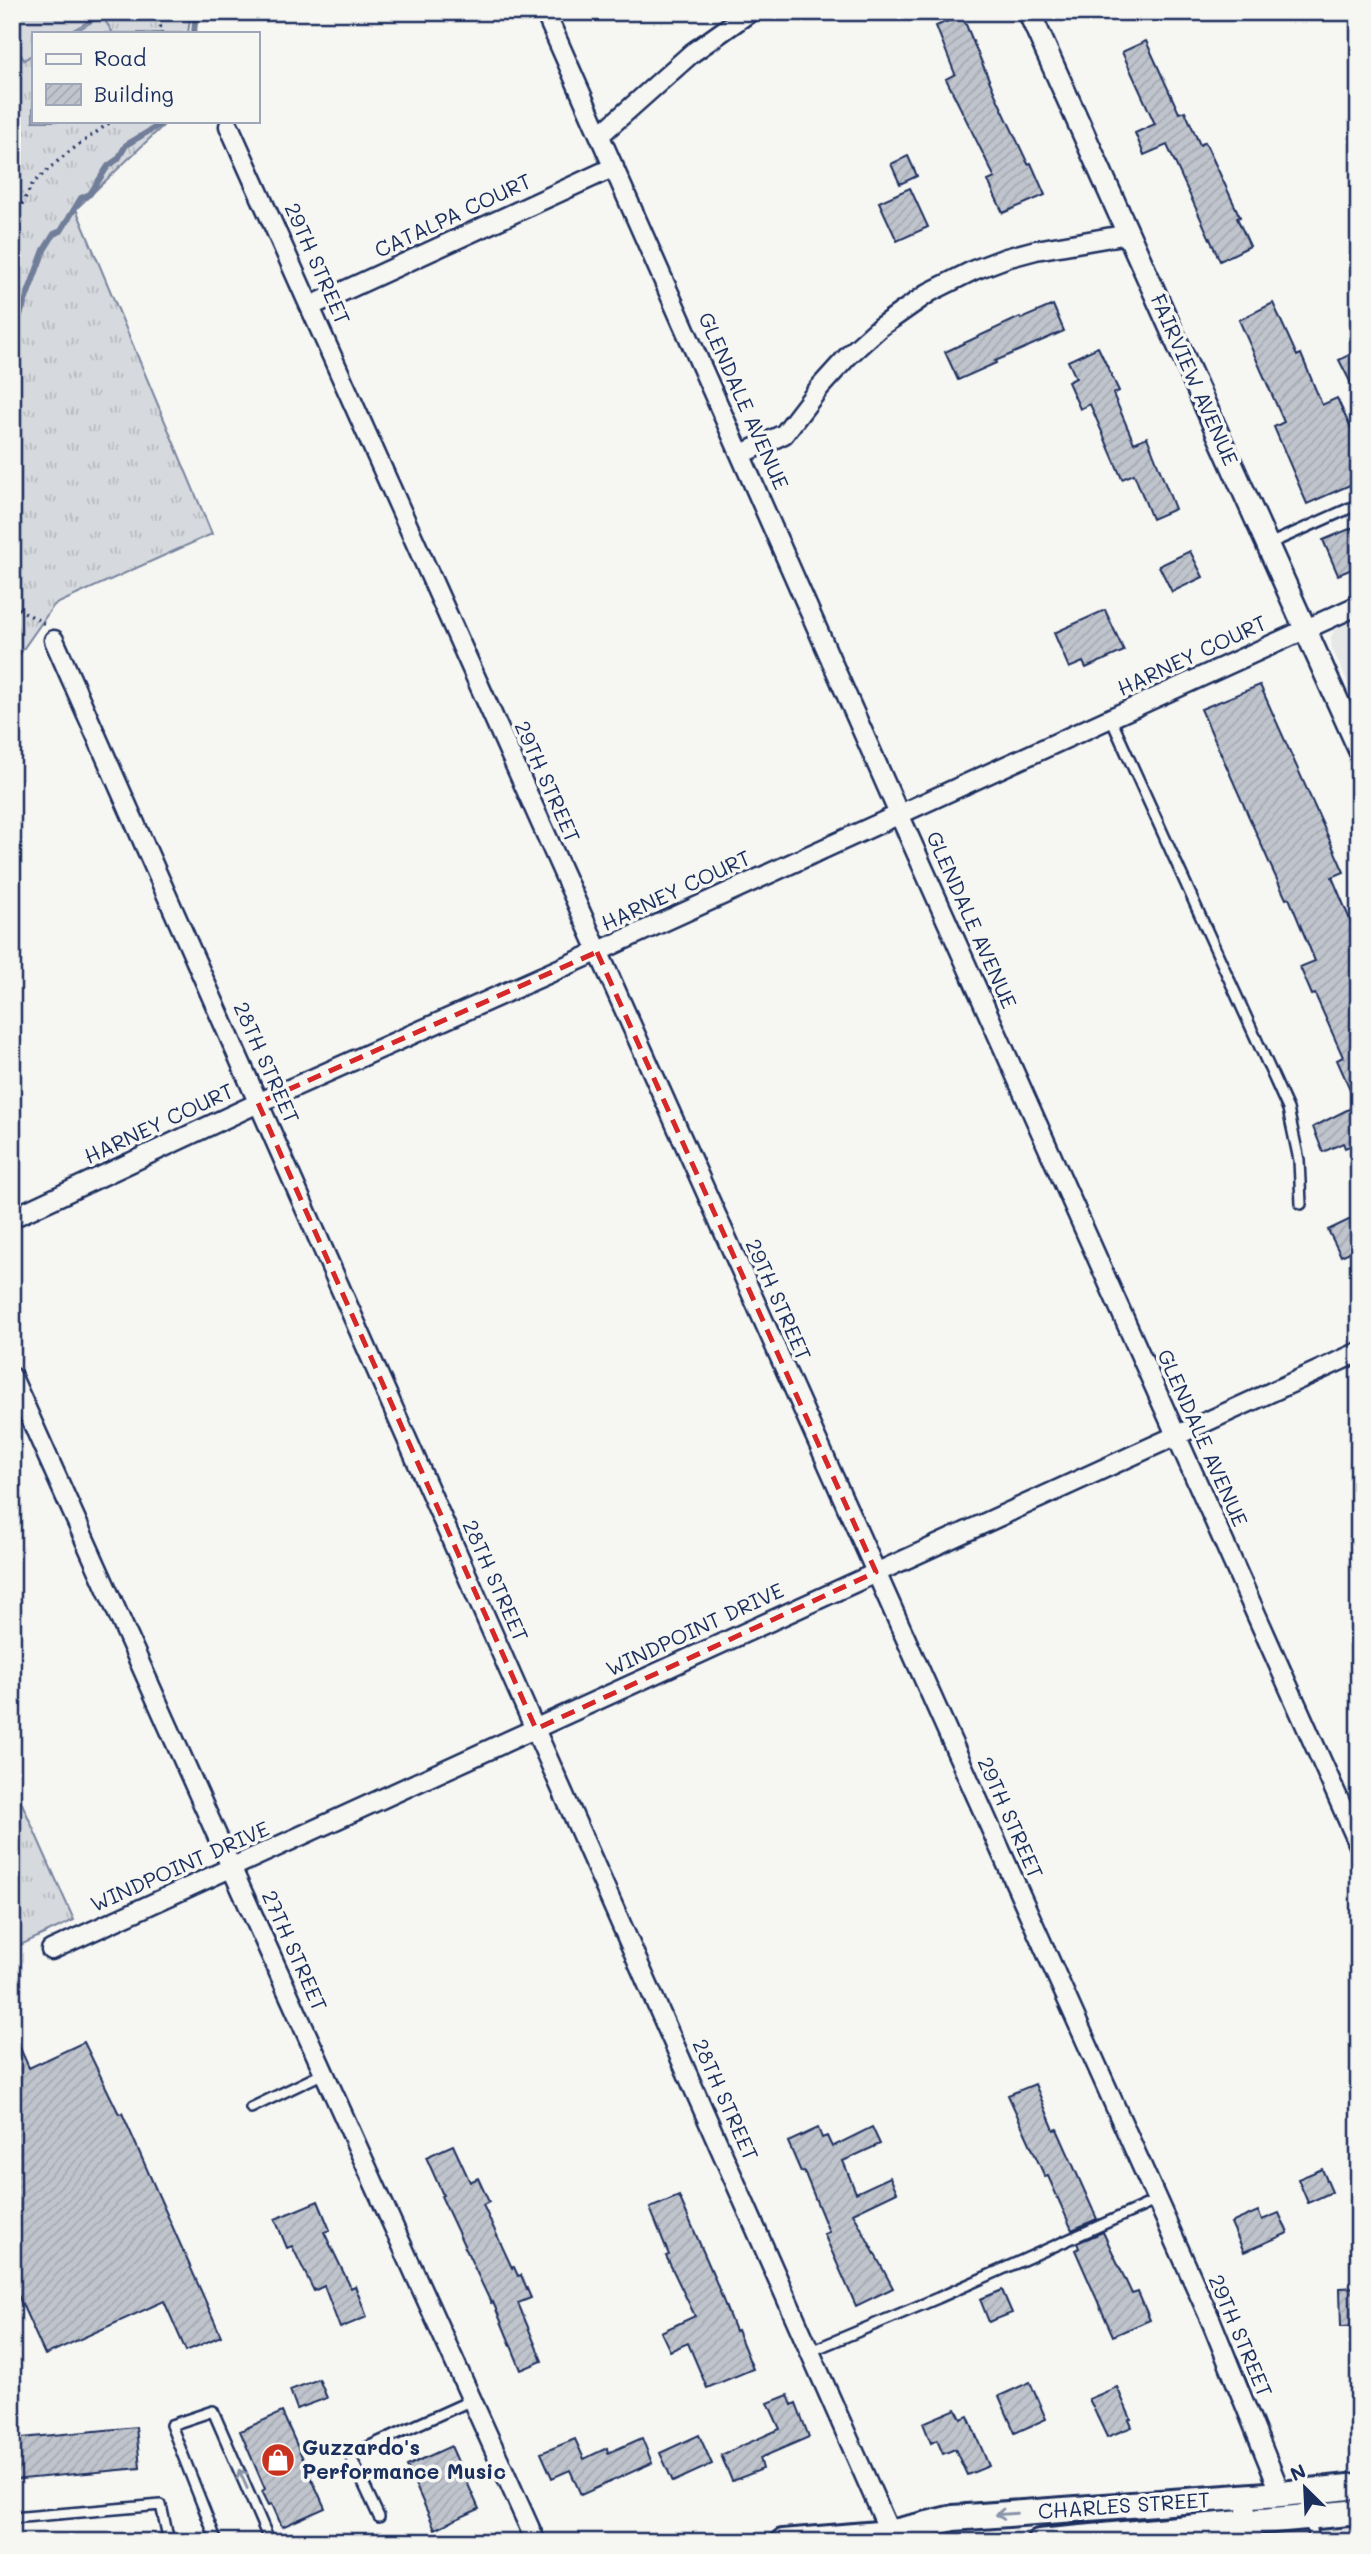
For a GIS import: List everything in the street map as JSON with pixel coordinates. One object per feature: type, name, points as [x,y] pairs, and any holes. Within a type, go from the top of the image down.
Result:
[{"type":"main road","name":"CHARLES STREET","points":[[892,2537],[953,2518],[1359,2486]]},
{"type":"main road","name":"CHARLES STREET","points":[[1039,2542],[1250,2532],[1309,2516],[1359,2512]]},
{"type":"main road","name":"CHARLES STREET","points":[[782,2542],[892,2537],[923,2542]]},
{"type":"street","name":"GLENDALE AVENUE","points":[[545,12],[1359,1845]]},
{"type":"street","points":[[600,135],[692,53],[750,12]]},
{"type":"street","name":"FAIRVIEW AVENUE","points":[[1029,12],[1359,749]]},
{"type":"street","name":"29TH STREET","points":[[229,126],[1212,2323],[1281,2494]]},
{"type":"street","name":"CATALPA COURT","points":[[311,306],[614,167]]},
{"type":"street","points":[[742,454],[784,434],[849,355],[880,327],[930,292],[1006,257],[1129,234]]},
{"type":"street","name":"HARNEY COURT","points":[[12,1218],[258,1103],[597,952],[1359,605]]},
{"type":"street","name":"28TH STREET","points":[[54,640],[892,2537]]},
{"type":"street","name":"WINDPOINT DRIVE","points":[[51,1950],[1359,1352]]},
{"type":"street","name":"27TH STREET","points":[[12,1377],[536,2542]]},
{"type":"street","points":[[1245,2497],[1250,2532]]},
{"type":"lane","points":[[1268,545],[1359,505]]},
{"type":"lane","points":[[1111,719],[1288,1109],[1299,1160],[1301,1204]]},
{"type":"lane","points":[[251,2108],[324,2073]]},
{"type":"lane","points":[[811,2351],[939,2298],[1156,2201]]},
{"type":"lane","points":[[379,2517],[350,2455],[472,2400]]},
{"type":"lane","points":[[218,2542],[171,2425],[213,2411],[270,2542]]},
{"type":"lane","points":[[12,2518],[161,2505],[169,2542]]},
{"type":"lane","points":[[1309,2516],[1314,2542]]},
{"type":"path","points":[[157,12],[162,32]]},
{"type":"path","points":[[12,223],[33,183],[66,154],[111,122]]},
{"type":"path","points":[[12,605],[48,626],[54,640]]},
{"type":"highlighted area","points":[[597,952],[876,1572],[536,1729],[258,1103]]},
{"type":"shaded area","points":[[1359,617],[1359,707],[1332,648],[1331,637],[1335,629]]},
{"type":"shaded area","points":[[1359,2528],[1359,2542],[1273,2542],[1287,2533]]},
{"type":"green space","points":[[12,12],[191,12],[188,32],[32,32],[32,122],[167,122],[76,209],[212,534],[54,605],[12,665]]},
{"type":"green space","points":[[12,12],[101,14],[70,32],[32,32],[32,55],[24,60],[12,40]]},
{"type":"green space","points":[[102,16],[112,32],[75,32]]},
{"type":"green space","points":[[12,1781],[74,1920],[12,1949]]},
{"type":"building","points":[[962,15],[995,94],[1045,195],[1003,213],[988,181],[995,178],[946,79],[955,74],[936,26]]},
{"type":"building","points":[[1146,41],[1179,113],[1185,111],[1200,145],[1205,142],[1240,217],[1237,218],[1250,246],[1220,261],[1167,145],[1144,155],[1135,133],[1155,124],[1122,52]]},
{"type":"building","points":[[908,156],[917,176],[900,184],[891,164]]},
{"type":"building","points":[[910,188],[928,227],[897,241],[879,202]]},
{"type":"building","points":[[1273,303],[1297,356],[1301,354],[1322,405],[1337,398],[1359,446],[1359,481],[1307,504],[1274,427],[1284,422],[1239,320]]},
{"type":"building","points":[[1053,305],[1064,331],[958,380],[945,352],[1020,317],[1021,319]]},
{"type":"building","points":[[1098,347],[1119,391],[1113,394],[1134,443],[1147,437],[1175,509],[1152,519],[1134,474],[1122,479],[1090,404],[1080,409],[1068,382],[1076,378],[1068,361]]},
{"type":"building","points":[[1359,350],[1359,399],[1339,360]]},
{"type":"building","points":[[1359,525],[1359,566],[1338,575],[1323,540]]},
{"type":"building","points":[[1190,551],[1203,577],[1172,592],[1159,566]]},
{"type":"building","points":[[1105,610],[1124,651],[1086,668],[1083,662],[1069,668],[1054,633]]},
{"type":"building","points":[[1260,685],[1344,872],[1332,877],[1359,941],[1359,1142],[1345,1148],[1343,1143],[1323,1152],[1313,1127],[1357,1105],[1337,1060],[1343,1057],[1300,967],[1315,961],[1289,898],[1286,899],[1201,709]]},
{"type":"building","points":[[1359,1215],[1359,1248],[1341,1256],[1328,1230]]},
{"type":"building","points":[[12,2030],[29,2068],[84,2042],[119,2114],[122,2113],[221,2336],[186,2351],[164,2301],[45,2355],[12,2282]]},
{"type":"building","points":[[1035,2084],[1097,2219],[1072,2230],[1008,2095]]},
{"type":"building","points":[[872,2127],[880,2144],[843,2161],[856,2193],[890,2177],[897,2192],[853,2213],[893,2288],[856,2306],[824,2234],[829,2232],[804,2171],[801,2172],[788,2142],[818,2128],[822,2138],[827,2136],[832,2147]]},
{"type":"building","points":[[453,2145],[470,2182],[478,2178],[489,2202],[483,2205],[512,2268],[514,2267],[518,2276],[521,2275],[531,2298],[518,2303],[542,2361],[521,2370],[493,2302],[491,2303],[441,2196],[443,2195],[426,2157]]},
{"type":"building","points":[[1322,2169],[1332,2192],[1308,2203],[1298,2179]]},
{"type":"building","points":[[679,2196],[753,2369],[707,2388],[688,2343],[670,2351],[661,2332],[695,2316],[666,2256],[669,2255],[650,2208]]},
{"type":"building","points":[[318,2201],[330,2230],[324,2232],[351,2288],[355,2286],[367,2317],[340,2328],[324,2286],[314,2291],[292,2246],[287,2248],[275,2219]]},
{"type":"building","points":[[1258,2211],[1262,2220],[1279,2213],[1288,2233],[1244,2252],[1231,2223]]},
{"type":"building","points":[[1103,2232],[1132,2294],[1138,2292],[1150,2320],[1113,2336],[1075,2250],[1079,2248],[1077,2243]]},
{"type":"building","points":[[1359,2287],[1359,2326],[1341,2327],[1340,2288]]},
{"type":"building","points":[[1002,2290],[1012,2313],[989,2322],[980,2299]]},
{"type":"building","points":[[319,2379],[327,2398],[297,2409],[290,2390]]},
{"type":"building","points":[[1030,2382],[1046,2419],[1015,2433],[999,2396]]},
{"type":"building","points":[[1117,2387],[1132,2427],[1107,2437],[1089,2399]]},
{"type":"building","points":[[788,2395],[792,2405],[796,2403],[809,2437],[760,2458],[763,2469],[732,2481],[721,2455],[780,2429],[768,2403]]},
{"type":"building","points":[[956,2409],[961,2419],[968,2416],[989,2466],[967,2475],[955,2449],[943,2454],[937,2440],[931,2443],[923,2423]]},
{"type":"building","name":"Guzzardo's Performance Music","points":[[282,2412],[325,2508],[282,2527],[272,2504],[269,2505],[262,2491],[265,2489],[240,2431]]},
{"type":"building","points":[[136,2427],[140,2468],[12,2480],[12,2439]]},
{"type":"building","points":[[699,2435],[712,2464],[673,2482],[660,2453]]},
{"type":"building","points":[[642,2438],[652,2463],[581,2495],[570,2470],[552,2478],[541,2453],[575,2439],[584,2459],[607,2448],[608,2453]]},
{"type":"building","points":[[451,2446],[479,2509],[435,2529],[407,2466]]},
{"type":"waterway","points":[[194,32],[196,12]]},
{"type":"waterway","points":[[12,362],[17,323],[44,250],[54,234],[61,231],[81,198],[90,194],[126,145],[164,122]]},
{"type":"place","name":"Guzzardo's Performance Music","points":[[278,2460]]}]
